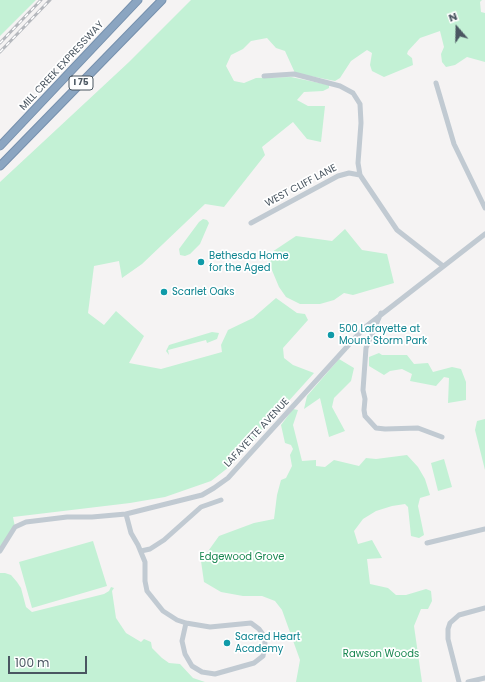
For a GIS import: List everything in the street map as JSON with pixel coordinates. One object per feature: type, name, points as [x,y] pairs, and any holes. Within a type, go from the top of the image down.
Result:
[{"type":"highway","name":"MILL CREEK EXPRESSWAY","points":[[0,146],[138,0]]},
{"type":"highway","name":"I 75","points":[[0,166],[162,0]]},
{"type":"street","points":[[264,76],[294,74],[340,86],[353,93],[358,99],[361,123],[358,163],[360,175],[397,230],[443,266]]},
{"type":"street","points":[[436,83],[454,144],[485,208]]},
{"type":"street","name":"WEST CLIFF LANE","points":[[251,223],[338,176],[349,173],[360,175]]},
{"type":"street","name":"LAFAYETTE AVENUE","points":[[0,551],[15,527],[26,522],[67,517],[92,517],[126,514],[202,495],[228,478],[364,328],[381,313],[485,234]]},
{"type":"street","points":[[381,313],[366,348],[363,390],[366,399],[364,410],[365,416],[376,428],[418,428],[442,437]]},
{"type":"street","points":[[142,551],[150,549],[160,543],[201,507],[221,500]]},
{"type":"street","points":[[126,514],[130,533],[142,551],[146,562],[146,584],[150,596],[169,615],[186,623],[210,627],[226,626],[244,622],[251,623],[259,629],[264,636],[265,644],[263,656],[254,663],[215,674],[202,672],[192,666],[185,654],[182,641],[186,623]]},
{"type":"street","points":[[427,543],[485,529]]},
{"type":"street","points":[[459,682],[448,640],[448,628],[450,623],[459,615],[485,608]]},
{"type":"street","points":[[468,682],[485,678]]},
{"type":"green space","points":[[0,0],[36,0],[0,36]]},
{"type":"green space","points":[[191,0],[482,0],[480,2],[481,12],[485,13],[485,62],[467,57],[455,65],[446,67],[442,62],[441,54],[444,47],[440,31],[420,38],[408,51],[407,54],[412,58],[413,65],[384,77],[372,71],[370,65],[372,53],[367,50],[351,61],[340,78],[335,81],[295,73],[285,51],[276,48],[267,38],[251,41],[243,49],[231,55],[226,66],[234,81],[244,83],[256,78],[291,77],[329,85],[329,88],[323,91],[304,92],[297,100],[308,106],[325,106],[321,142],[307,139],[293,122],[262,147],[265,155],[224,207],[205,204],[142,264],[122,278],[119,261],[94,266],[88,313],[104,325],[116,311],[144,336],[129,363],[161,369],[222,352],[221,345],[228,330],[253,318],[276,298],[297,313],[305,314],[308,320],[283,348],[284,358],[293,365],[314,373],[229,467],[211,481],[165,497],[130,503],[13,517],[15,527],[0,551],[0,182],[129,62]]},
{"type":"green space","points":[[203,219],[207,220],[209,223],[200,244],[190,254],[185,256],[180,255],[179,249],[199,222]]},
{"type":"green space","points":[[345,229],[362,250],[387,254],[394,283],[353,295],[344,293],[334,300],[320,304],[300,304],[286,297],[279,287],[266,256],[296,236],[332,241]]},
{"type":"green space","points":[[212,332],[219,333],[217,339],[207,343],[206,340],[168,350],[169,355],[166,351],[169,345]]},
{"type":"green space","points":[[379,353],[382,355],[407,355],[414,364],[428,363],[433,372],[452,367],[461,369],[466,382],[466,400],[448,403],[449,378],[444,377],[436,386],[410,381],[412,374],[402,369],[390,371],[384,375],[369,366],[369,357]]},
{"type":"green space","points":[[339,359],[354,368],[351,381],[334,398],[332,407],[345,431],[329,437],[320,398],[304,409],[307,396]]},
{"type":"green space","points":[[293,409],[298,410],[293,425],[302,461],[316,460],[316,466],[325,467],[334,460],[359,466],[366,458],[376,459],[407,455],[418,467],[425,479],[430,495],[420,498],[418,506],[424,535],[419,538],[411,536],[408,507],[405,504],[376,511],[363,519],[354,531],[358,544],[372,540],[382,558],[367,559],[370,584],[388,588],[396,595],[406,595],[426,589],[431,591],[432,601],[428,609],[421,609],[414,626],[422,682],[296,682],[300,660],[282,610],[275,601],[262,596],[243,596],[221,592],[204,582],[201,561],[219,536],[254,523],[274,519],[277,495],[281,480],[286,478],[292,466],[290,455],[293,449],[291,445],[285,443],[281,425]]},
{"type":"green space","points":[[485,419],[485,470],[475,430],[477,421]]},
{"type":"green space","points":[[444,459],[452,487],[438,491],[431,463]]},
{"type":"green space","points":[[93,541],[107,586],[32,608],[19,562]]},
{"type":"green space","points":[[0,573],[11,575],[17,582],[21,588],[26,607],[32,612],[104,594],[109,591],[111,587],[114,588],[112,591],[116,618],[126,633],[141,642],[144,639],[151,642],[152,648],[162,658],[169,663],[180,664],[193,678],[205,682],[0,682]]},
{"type":"railway","points":[[0,43],[41,0]]},
{"type":"railway","points":[[0,52],[50,0]]},
{"type":"place","name":"Bethesda Home for the Aged","points":[[201,262]]},
{"type":"place","name":"Scarlet Oaks","points":[[164,292]]},
{"type":"place","name":"500 Lafayette at Mount Storm Park","points":[[331,335]]},
{"type":"place","name":"Sacred Heart Academy","points":[[227,643]]},
{"type":"park label","name":"Edgewood Grove","points":[[242,557]]},
{"type":"park label","name":"Rawson Woods","points":[[381,654]]}]
